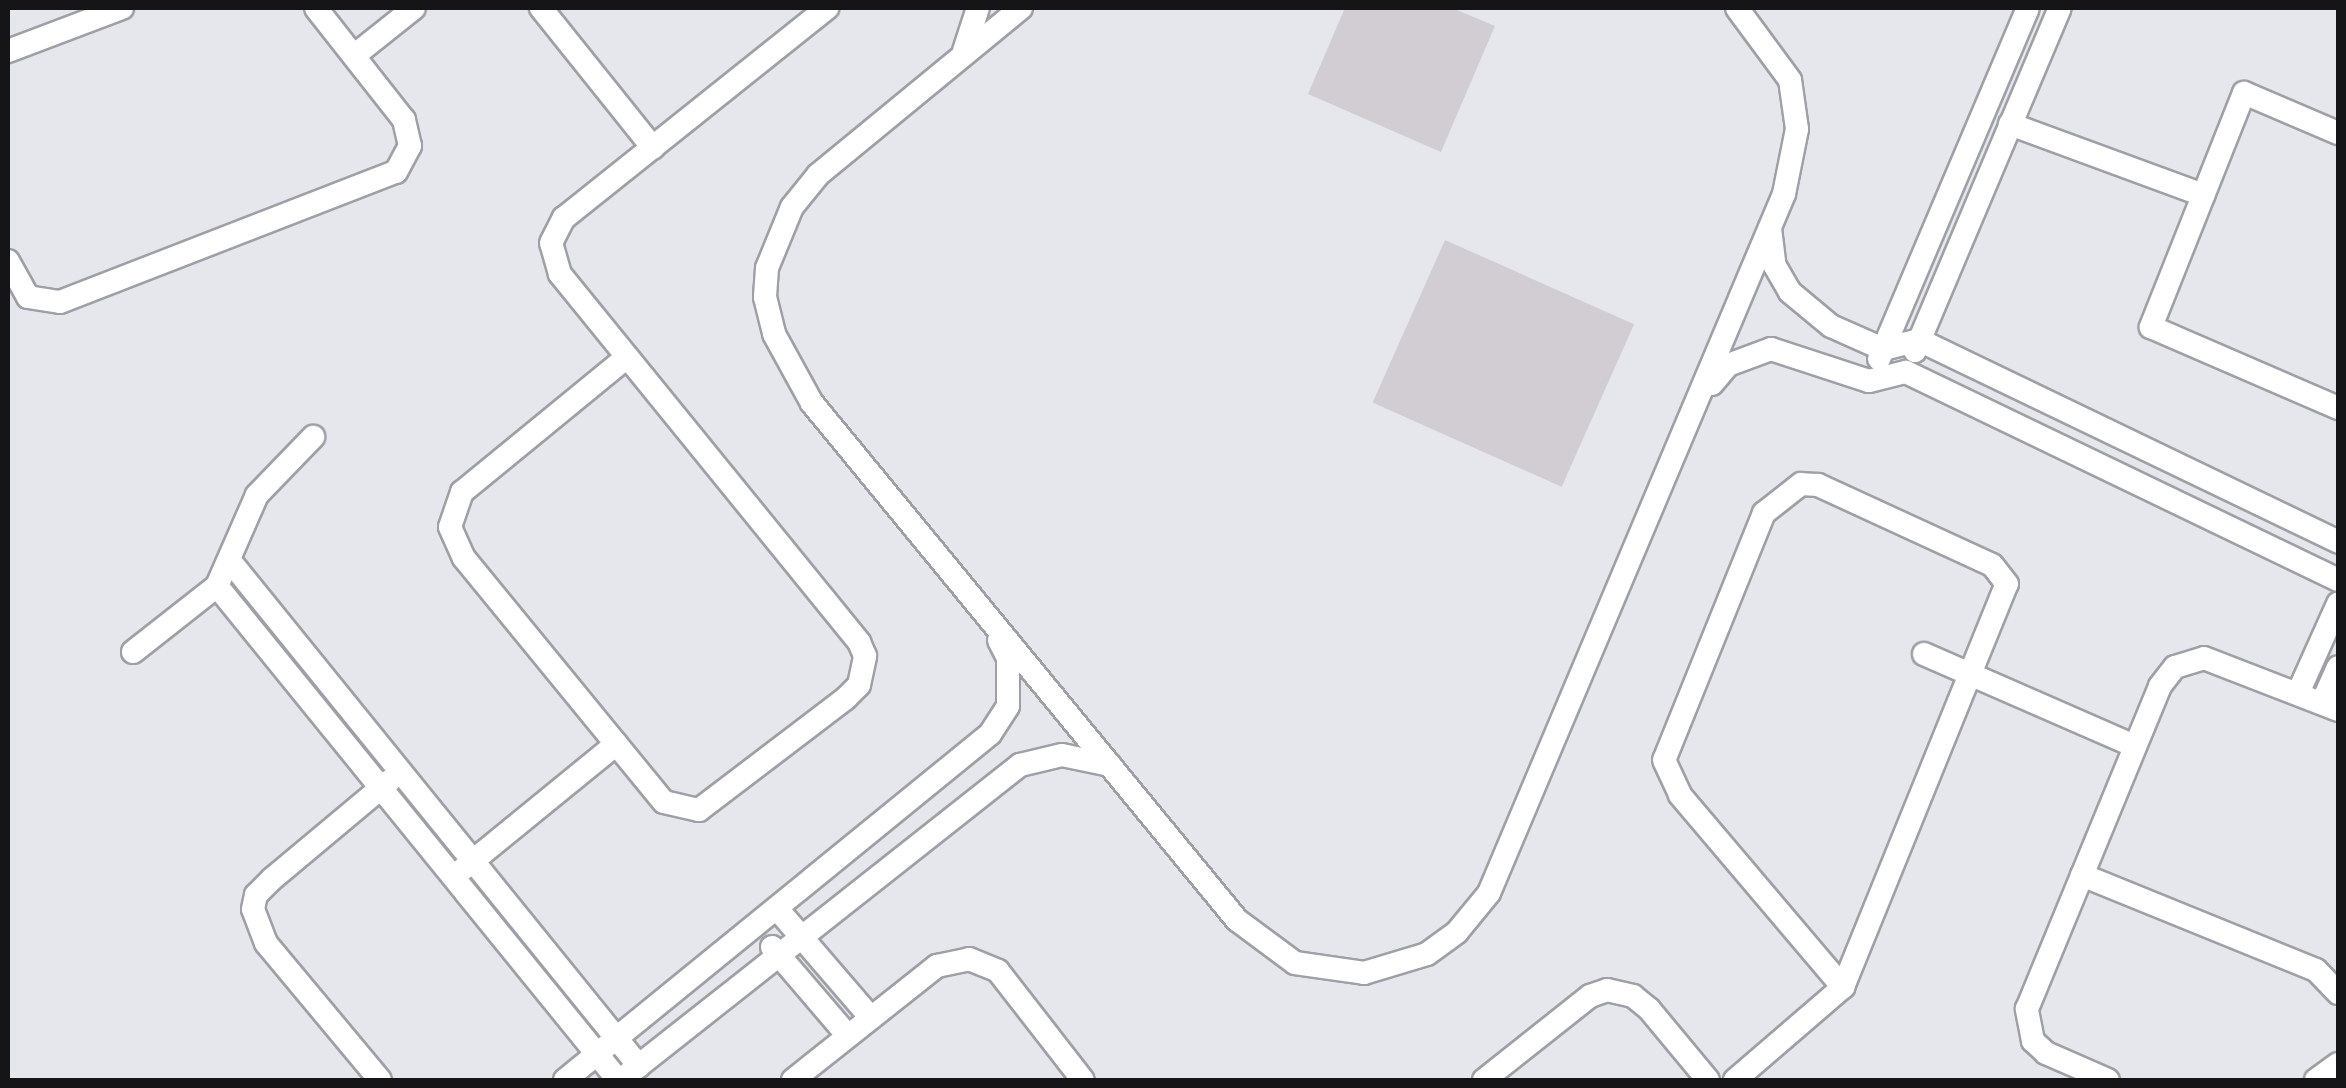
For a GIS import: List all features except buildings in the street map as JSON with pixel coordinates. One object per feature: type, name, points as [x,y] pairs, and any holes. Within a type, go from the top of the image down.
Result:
[{"type":"street","points":[[8,50],[122,8]]},
{"type":"street","points":[[8,261],[28,298],[60,302],[396,172],[410,134],[355,55],[316,8]]},
{"type":"street","points":[[355,55],[414,8]]},
{"type":"street","points":[[541,8],[652,148]]},
{"type":"street","points":[[628,357],[462,492],[450,527],[464,558],[664,802],[699,810],[846,698],[859,685],[865,656],[628,357],[560,274],[551,244],[564,218],[827,8]]},
{"type":"street","points":[[962,56],[978,8]]},
{"type":"street","points":[[1022,8],[801,196],[777,234],[765,298],[788,366],[812,403],[1236,920],[1268,949],[1295,963],[1364,974],[1427,954],[1457,932],[1490,893],[1770,228],[1792,163],[1795,105],[1772,48],[1737,8]]},
{"type":"street","points":[[1870,382],[2028,8]]},
{"type":"street","points":[[1906,372],[2054,9]]},
{"type":"street","points":[[2338,133],[2244,93],[2151,327],[2338,408]]},
{"type":"street","points":[[2010,124],[2203,195]]},
{"type":"street","points":[[1770,228],[1776,266],[1790,292],[1830,326],[1884,348],[1919,340],[2338,542]]},
{"type":"street","points":[[1697,403],[1728,364],[1771,350],[1816,359],[1870,382],[1906,372],[2338,580]]},
{"type":"street","points":[[133,652],[217,586],[257,496],[312,437]]},
{"type":"street","points":[[1735,1080],[1843,987],[2003,606],[2007,584],[2000,572],[1818,485],[1801,484],[1778,496],[1764,513],[1664,760],[1680,795],[1843,987]]},
{"type":"street","points":[[230,561],[616,1039],[626,1076]]},
{"type":"street","points":[[217,586],[596,1055],[626,1076]]},
{"type":"street","points":[[2298,693],[2338,604]]},
{"type":"street","points":[[565,1080],[757,929],[1000,722],[1008,706],[1008,658],[987,615]]},
{"type":"street","points":[[1924,654],[2135,746]]},
{"type":"street","points":[[2108,1080],[2046,1052],[2028,1025],[2028,1009],[2160,686],[2188,660],[2221,661],[2330,706],[2338,667]]},
{"type":"street","points":[[452,877],[616,744]]},
{"type":"street","points":[[626,1076],[1020,765],[1062,755],[1110,765]]},
{"type":"street","points":[[380,1080],[266,943],[253,909],[256,895],[272,878],[400,772]]},
{"type":"street","points":[[2082,875],[2316,970],[2338,993]]},
{"type":"street","points":[[779,910],[871,1018]]},
{"type":"street","points":[[757,929],[848,1036]]},
{"type":"street","points":[[793,1080],[937,966],[954,960],[984,963],[998,971],[1083,1080]]},
{"type":"street","points":[[1484,1080],[1590,996],[1607,990],[1633,996],[1649,1009],[1708,1080]]},
{"type":"street","points":[[2316,1080],[2338,1064]]}]
